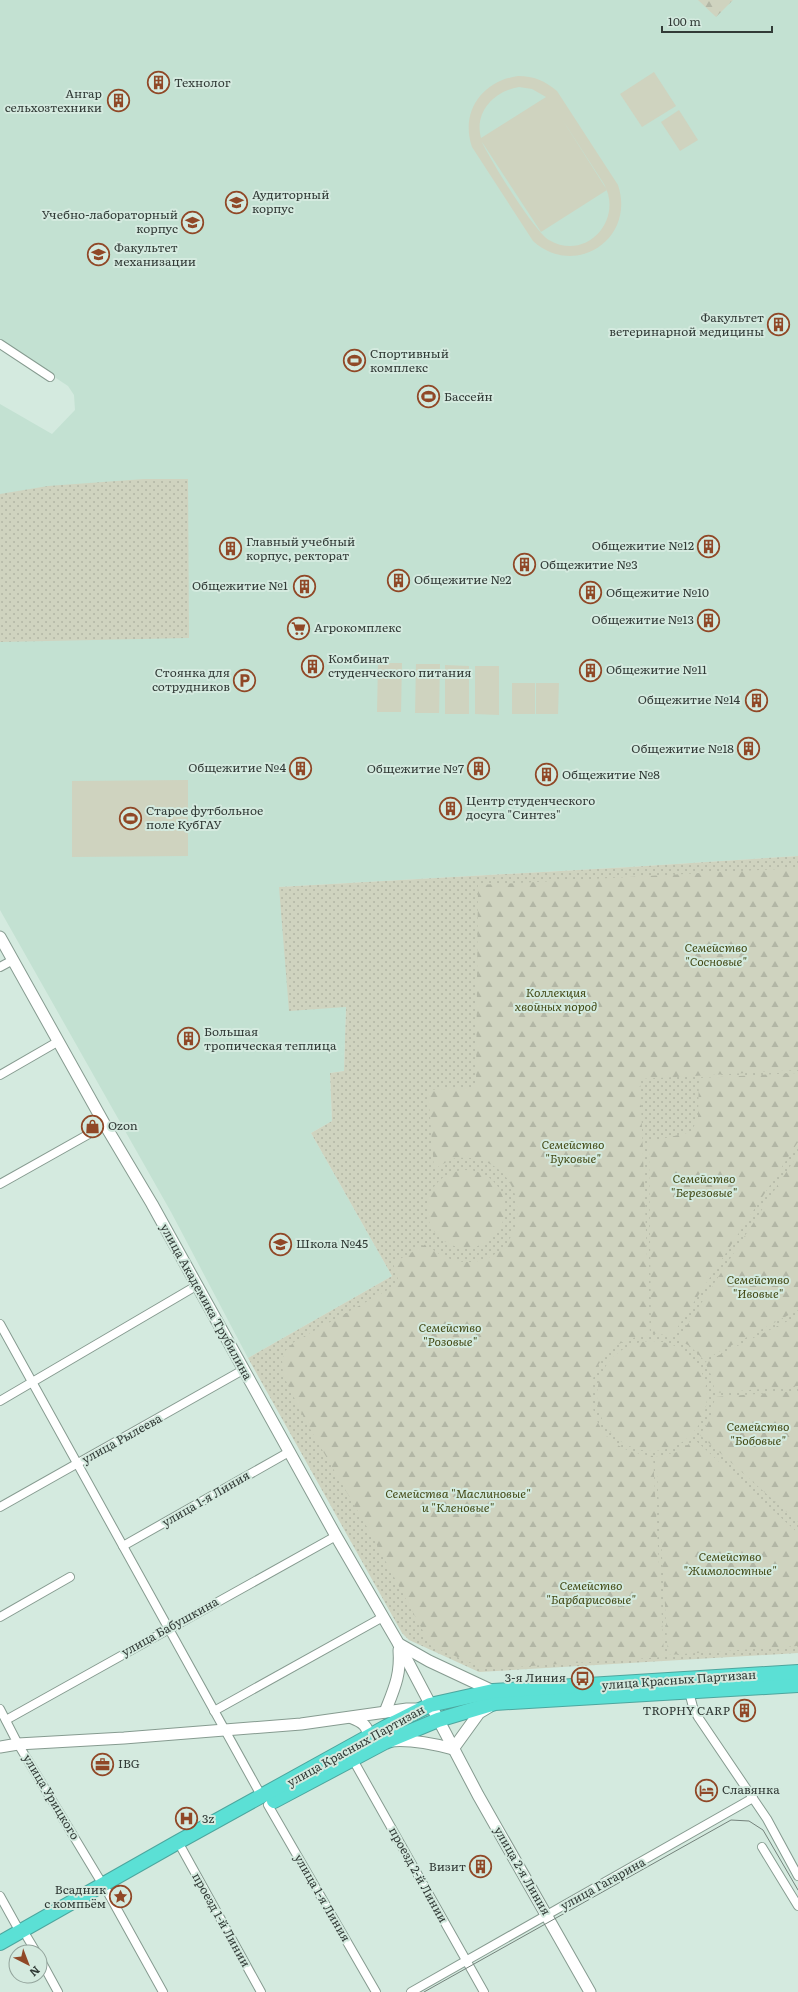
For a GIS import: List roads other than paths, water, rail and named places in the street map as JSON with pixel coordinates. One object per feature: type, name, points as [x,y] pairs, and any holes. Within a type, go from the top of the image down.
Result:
[{"type":"highway","name":"улица Красных Партизан","points":[[105,1888],[182,1849],[368,1738],[425,1707],[494,1697],[798,1672]]},
{"type":"highway","name":"улица Красных Партизан","points":[[0,1952],[24,1934],[265,1800],[385,1742],[494,1697],[689,1692],[798,1685]]},
{"type":"highway","name":"улица Красных Партизан","points":[[0,1943],[24,1934]]},
{"type":"main road","name":"улица Академика Трубилина","points":[[0,937],[105,1126],[152,1204],[196,1286],[336,1536],[399,1643],[425,1707]]},
{"type":"main road","name":"улица Академика Трубилина","points":[[399,1643],[494,1697]]},
{"type":"main road","name":"улица Академика Трубилина","points":[[385,1712],[399,1679],[399,1643]]},
{"type":"main road","points":[[385,1742],[400,1740],[437,1744],[454,1749],[479,1714],[494,1697]]},
{"type":"main road","points":[[0,1747],[18,1744],[225,1731],[352,1718],[425,1707]]},
{"type":"main road","name":"улица 2-я Линия","points":[[425,1707],[438,1720],[590,1992]]},
{"type":"main road","points":[[352,1718],[361,1721],[365,1725],[368,1738]]},
{"type":"street","points":[[0,344],[50,377]]},
{"type":"street","points":[[0,967],[13,960]]},
{"type":"street","points":[[0,1075],[59,1041]]},
{"type":"street","points":[[0,1184],[105,1126]]},
{"type":"street","points":[[0,1401],[196,1286]]},
{"type":"street","name":"улица 1-я Линия","points":[[0,1324],[225,1731],[376,1992]]},
{"type":"street","name":"улица Рылеева","points":[[0,1507],[243,1370]]},
{"type":"street","name":"улица 1-я Линия","points":[[123,1546],[289,1452]]},
{"type":"street","name":"улица Бабушкина","points":[[6,1720],[336,1536]]},
{"type":"street","points":[[0,1617],[70,1577]]},
{"type":"street","points":[[214,1711],[383,1617]]},
{"type":"street","points":[[689,1692],[693,1707],[698,1716],[767,1819],[798,1876]]},
{"type":"street","name":"улица Урицкого","points":[[0,1709],[18,1744],[105,1888],[163,1992]]},
{"type":"street","name":"проезд 2-й Линии","points":[[352,1758],[484,1992]]},
{"type":"street","name":"улица Гагарина","points":[[411,1992],[753,1798]]},
{"type":"street","points":[[762,1847],[798,1906]]},
{"type":"street","name":"проезд 1-й Линии","points":[[182,1849],[261,1992]]},
{"type":"street","points":[[0,1896],[31,1944]]},
{"type":"street","points":[[48,1974],[58,1992]]},
{"type":"tram line","points":[[424,1992],[731,1820],[749,1821],[763,1830],[798,1890]]},
{"type":"place","name":"Технолог","points":[[159,83]]},
{"type":"place","name":"Ангар сельхозтехники","points":[[118,101]]},
{"type":"place","name":"Аудиторный корпус","points":[[237,202]]},
{"type":"place","name":"Учебно-лабораторный корпус","points":[[193,222]]},
{"type":"place","name":"Факультет механизации","points":[[98,255]]},
{"type":"place","name":"Факультет ветеринарной медицины","points":[[779,325]]},
{"type":"place","name":"Спортивный комплекс","points":[[355,361]]},
{"type":"place","name":"Бассейн","points":[[428,397]]},
{"type":"place","name":"Общежитие №12","points":[[709,546]]},
{"type":"place","name":"Главный учебный корпус, ректорат","points":[[231,549]]},
{"type":"place","name":"Общежитие №3","points":[[525,565]]},
{"type":"place","name":"Общежитие №2","points":[[398,580]]},
{"type":"place","name":"Общежитие №1","points":[[304,586]]},
{"type":"place","name":"Общежитие №10","points":[[591,593]]},
{"type":"place","name":"Общежитие №13","points":[[709,620]]},
{"type":"place","name":"Агрокомплекс","points":[[299,628]]},
{"type":"place","name":"Комбинат студенческого питания","points":[[313,666]]},
{"type":"place","name":"Общежитие №11","points":[[591,670]]},
{"type":"place","name":"Стоянка для сотрудников","points":[[245,680]]},
{"type":"place","name":"Общежитие №14","points":[[756,700]]},
{"type":"place","name":"Общежитие №18","points":[[749,749]]},
{"type":"place","name":"Общежитие №4","points":[[301,768]]},
{"type":"place","name":"Общежитие №7","points":[[479,769]]},
{"type":"place","name":"Общежитие №8","points":[[546,775]]},
{"type":"place","name":"Центр студенческого досуга \"Синтез\"","points":[[451,808]]},
{"type":"place","name":"Старое футбольное поле КубГАУ","points":[[130,818]]},
{"type":"place","name":"Большая тропическая теплица","points":[[189,1039]]},
{"type":"place","name":"Ozon","points":[[92,1126]]},
{"type":"place","name":"Школа №45","points":[[281,1244]]},
{"type":"place","name":"3-я Линия","points":[[582,1678]]},
{"type":"place","name":"TROPHY CARP","points":[[745,1711]]},
{"type":"place","name":"IBG","points":[[102,1764]]},
{"type":"place","name":"Славянка","points":[[707,1790]]},
{"type":"place","name":"3z","points":[[187,1819]]},
{"type":"place","name":"Визит","points":[[481,1867]]},
{"type":"place","name":"Всадник с компьём","points":[[121,1897]]},
{"type":"park label","name":"Семейство \"Сосновые\"","points":[[716,955]]},
{"type":"park label","name":"Коллекция хвойных пород","points":[[556,1000]]},
{"type":"park label","name":"Семейство \"Буковые\"","points":[[573,1152]]},
{"type":"park label","name":"Семейство \"Березовые\"","points":[[704,1186]]},
{"type":"park label","name":"Семейство \"Ивовые\"","points":[[758,1287]]},
{"type":"park label","name":"Семейство \"Розовые\"","points":[[450,1335]]},
{"type":"park label","name":"Семейство \"Бобовые\"","points":[[758,1434]]},
{"type":"park label","name":"Семейства \"Маслиновые\" и \"Кленовые\"","points":[[458,1501]]},
{"type":"park label","name":"Семейство \"Жимолостные\"","points":[[730,1564]]},
{"type":"park label","name":"Семейство \"Барбарисовые\"","points":[[591,1593]]}]
